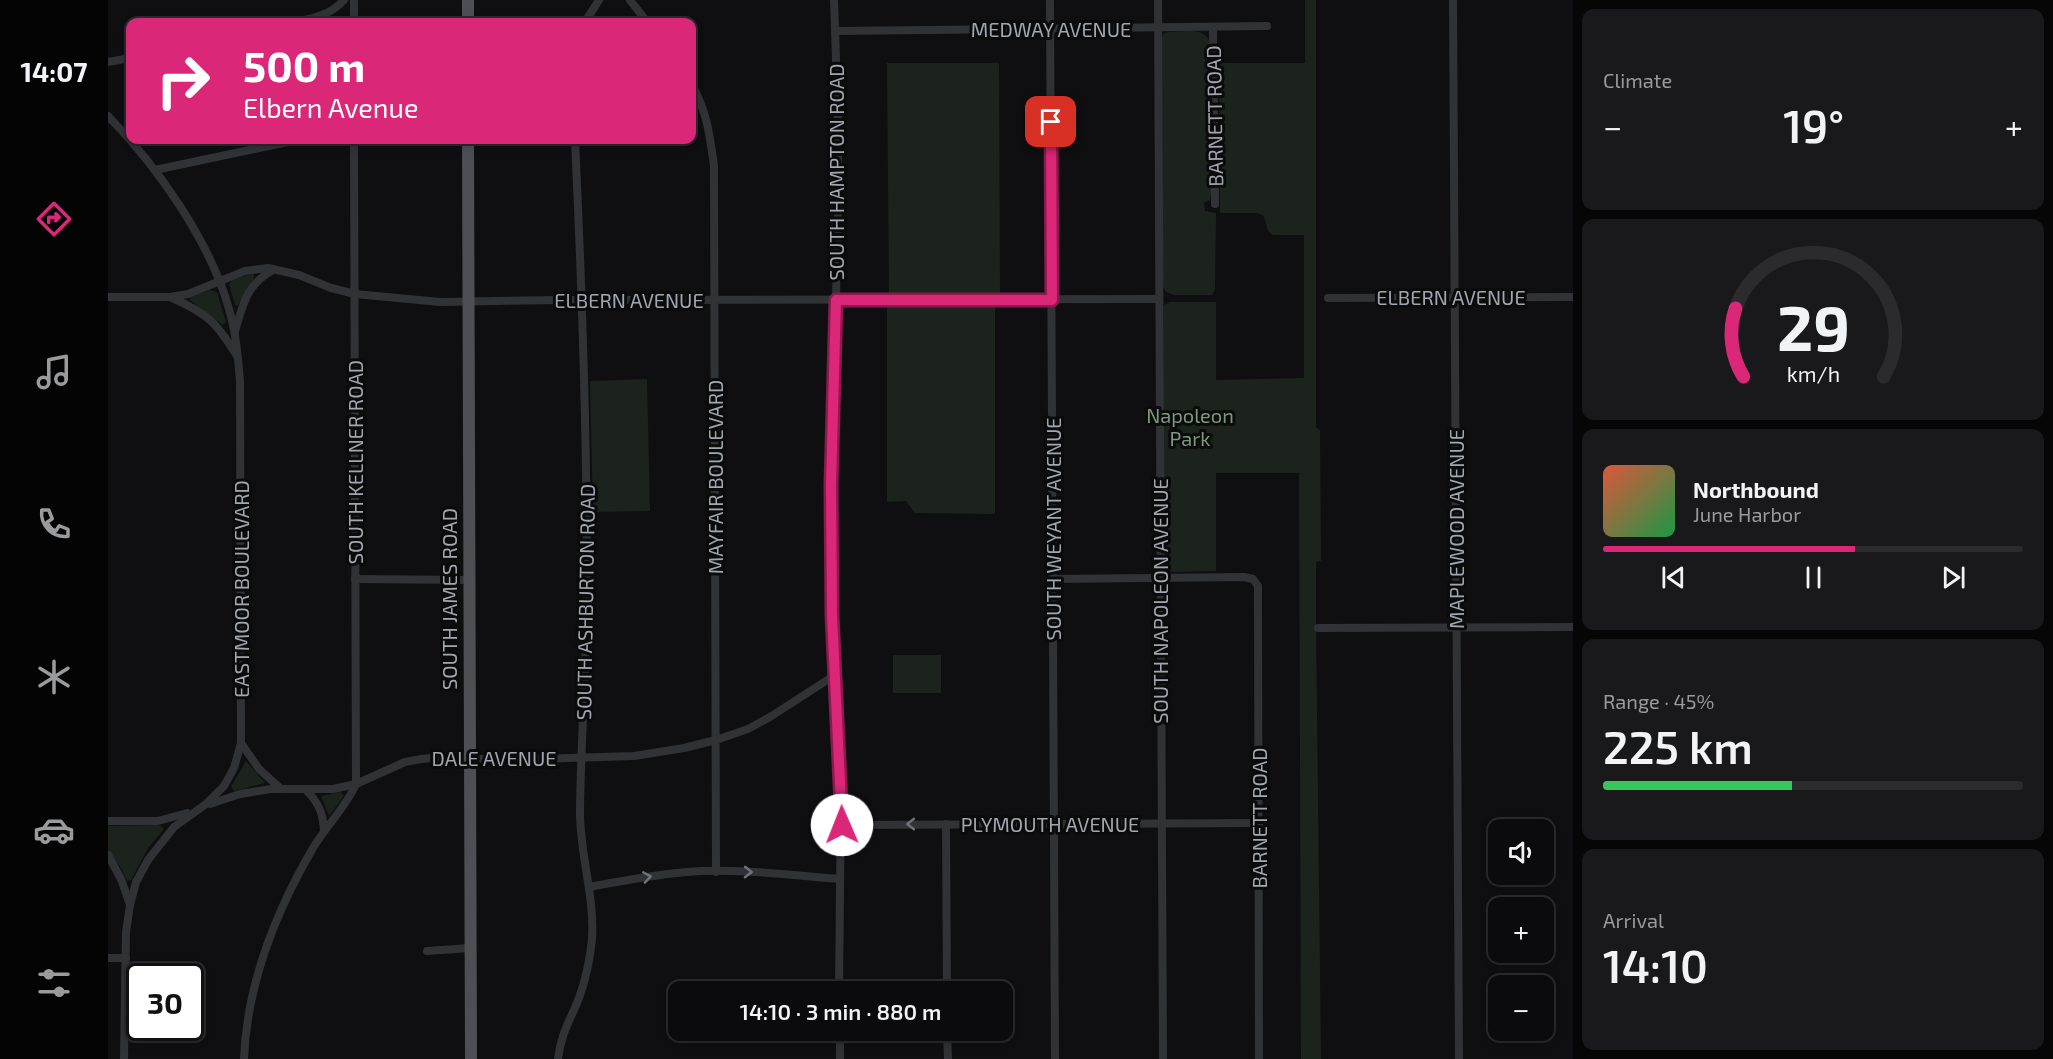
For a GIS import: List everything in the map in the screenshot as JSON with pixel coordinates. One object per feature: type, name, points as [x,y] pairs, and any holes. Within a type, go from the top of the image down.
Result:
[{"type":"main road","points":[[468,0],[468,18]]},
{"type":"main road","name":"SOUTH JAMES ROAD","points":[[468,144],[471,1059]]},
{"type":"street","points":[[313,18],[338,7],[345,0]]},
{"type":"street","points":[[354,0],[354,18]]},
{"type":"street","points":[[588,18],[599,0]]},
{"type":"street","points":[[630,0],[644,18]]},
{"type":"street","name":"SOUTH HAMPTON ROAD","points":[[834,0],[838,117],[831,485],[832,616],[842,825],[840,981]]},
{"type":"street","name":"SOUTH WEYANT AVENUE","points":[[1050,0],[1055,1059]]},
{"type":"street","name":"SOUTH NAPOLEON AVENUE","points":[[1158,0],[1163,1059]]},
{"type":"street","name":"MAPLEWOOD AVENUE","points":[[1454,0],[1459,1059]]},
{"type":"street","name":"MEDWAY AVENUE","points":[[835,31],[1268,26]]},
{"type":"street","name":"BARNETT ROAD","points":[[1213,28],[1215,204]]},
{"type":"street","points":[[108,62],[126,59]]},
{"type":"street","name":"MAYFAIR BOULEVARD","points":[[696,93],[709,126],[714,166],[716,872]]},
{"type":"street","name":"EASTMOOR BOULEVARD","points":[[108,116],[126,137]]},
{"type":"street","name":"EASTMOOR BOULEVARD","points":[[124,1059],[126,958],[130,905],[136,882],[148,860],[174,827],[217,794],[229,778],[241,742],[238,358],[235,332],[220,282],[182,210],[155,170],[132,144]]},
{"type":"street","points":[[155,170],[278,144]]},
{"type":"street","name":"SOUTH KELLNER ROAD","points":[[354,144],[356,784]]},
{"type":"street","name":"SOUTH ASHBURTON ROAD","points":[[558,1059],[564,1030],[579,998],[588,966],[592,929],[580,811],[587,567],[586,425],[576,144]]},
{"type":"street","name":"ELBERN AVENUE","points":[[108,297],[170,297],[188,294],[253,269],[274,269],[355,294],[411,300],[1159,299]]},
{"type":"street","points":[[235,332],[244,302],[252,287],[261,277],[274,269]]},
{"type":"street","points":[[170,297],[204,314],[223,333],[238,358]]},
{"type":"street","name":"ELBERN AVENUE","points":[[1328,298],[1573,297]]},
{"type":"street","name":"BARNETT ROAD","points":[[1160,578],[1244,577],[1253,579],[1258,586],[1259,1059]]},
{"type":"street","points":[[1053,579],[1160,578]]},
{"type":"street","points":[[355,579],[469,580]]},
{"type":"street","points":[[1318,628],[1573,627]]},
{"type":"street","name":"DALE AVENUE","points":[[108,821],[158,821],[176,817],[220,800],[256,791],[333,789],[356,784],[405,762],[438,757],[526,759],[651,754],[716,740],[748,729],[835,675]]},
{"type":"street","points":[[241,742],[259,769],[281,789]]},
{"type":"street","points":[[244,1059],[250,1000],[262,956],[285,900],[324,832],[356,784]]},
{"type":"street","points":[[306,790],[320,807],[324,832]]},
{"type":"street","name":"PLYMOUTH AVENUE","points":[[842,825],[1259,823]]},
{"type":"street","points":[[946,824],[947,981]]},
{"type":"street","points":[[108,855],[117,869],[130,905]]},
{"type":"street","points":[[589,887],[688,872],[758,872],[840,879]]},
{"type":"street","points":[[427,951],[470,948]]},
{"type":"street","points":[[108,958],[126,958]]},
{"type":"street","points":[[840,1041],[840,1059]]},
{"type":"street","points":[[947,1041],[948,1059]]},
{"type":"green space","name":"Napoleon Park","points":[[1305,0],[1316,0],[1316,427],[1320,430],[1321,561],[1316,562],[1316,625],[1321,1059],[1301,1059],[1299,473],[1216,473],[1216,571],[1171,572],[1164,566],[1164,305],[1170,302],[1216,302],[1216,380],[1304,378],[1304,235],[1273,235],[1268,231],[1264,216],[1257,213],[1220,213],[1219,63],[1305,63]]},
{"type":"green space","points":[[1198,32],[1207,37],[1210,42],[1211,195],[1210,200],[1204,203],[1205,211],[1216,213],[1215,289],[1212,295],[1174,295],[1166,292],[1163,286],[1162,38],[1164,33]]},
{"type":"green space","points":[[887,63],[999,63],[1000,294],[889,295]]},
{"type":"green space","points":[[254,274],[254,279],[237,306],[229,284],[233,280]]},
{"type":"green space","points":[[210,290],[217,292],[226,322],[223,325],[190,300],[191,297]]},
{"type":"green space","points":[[995,304],[995,514],[915,513],[906,501],[887,502],[887,305]]},
{"type":"green space","points":[[647,379],[650,511],[593,512],[590,381]]},
{"type":"green space","points":[[893,655],[941,655],[941,693],[893,693]]},
{"type":"green space","points":[[246,761],[265,783],[234,791],[231,787]]},
{"type":"green space","points":[[341,792],[344,796],[329,816],[321,796]]},
{"type":"green space","points":[[160,825],[164,829],[148,848],[131,880],[127,881],[108,850],[108,826]]},
{"type":"route","points":[[842,825],[832,616],[831,485],[836,300],[1052,300],[1051,122]]}]
